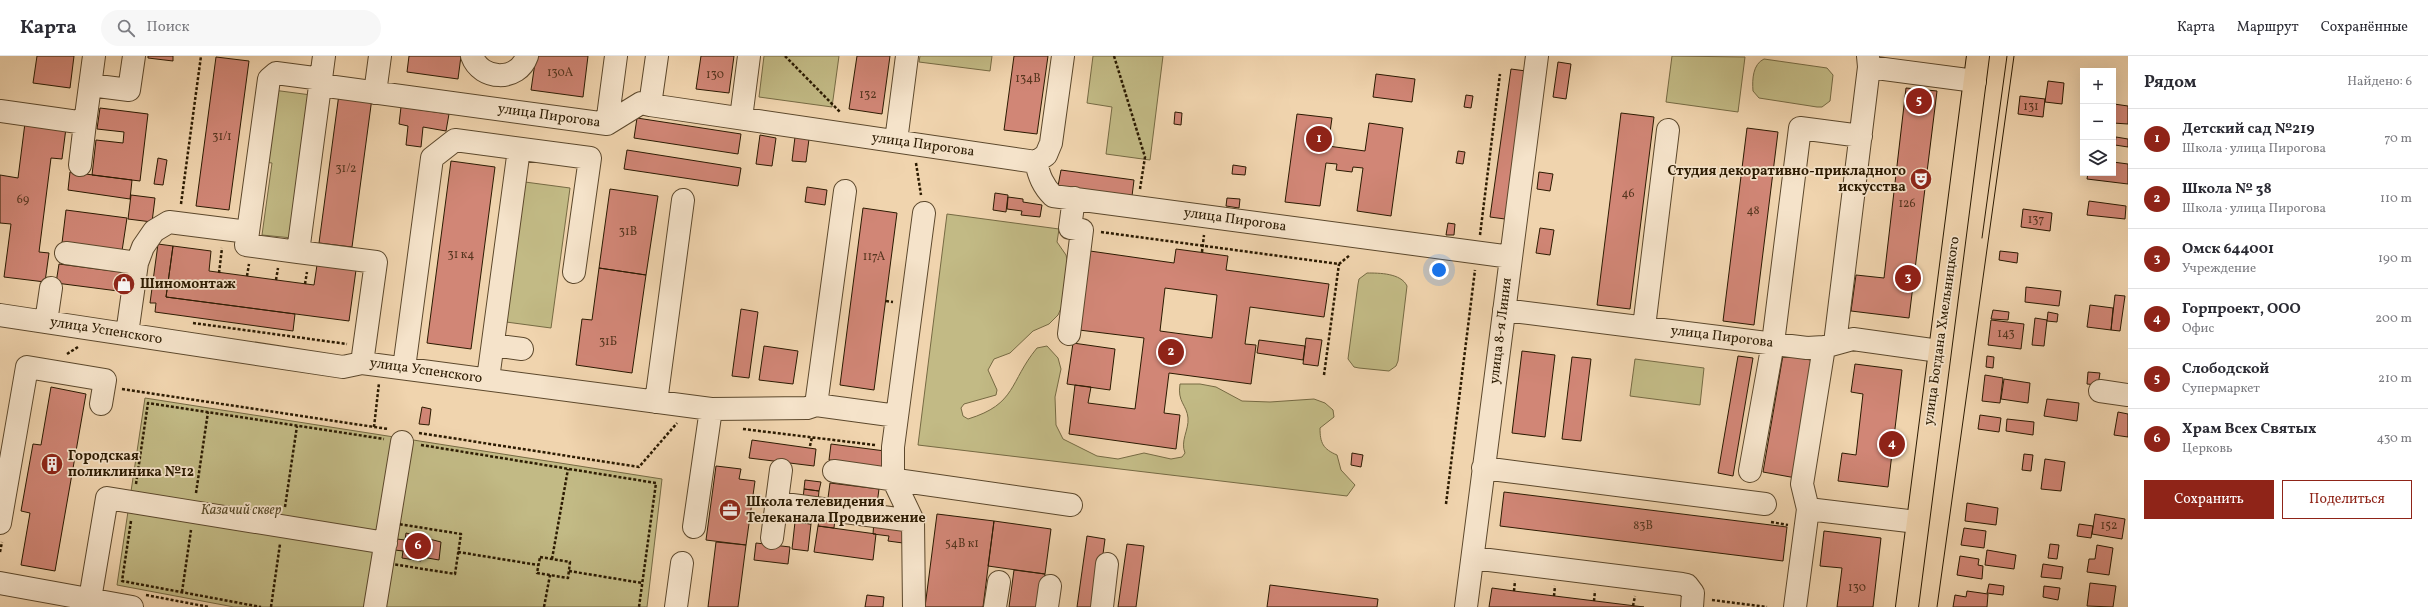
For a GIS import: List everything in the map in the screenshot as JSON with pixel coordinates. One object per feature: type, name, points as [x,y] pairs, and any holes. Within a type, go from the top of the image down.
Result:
[{"type":"main road","name":"улица Богдана Хмельницкого","points":[[1907,607],[1939,351],[1976,81],[1978,56]]},
{"type":"street","points":[[80,165],[94,56]]},
{"type":"street","points":[[90,85],[129,90],[134,56]]},
{"type":"street","points":[[375,93],[380,56]]},
{"type":"street","points":[[472,56],[477,66],[484,71],[496,75],[508,75],[516,71],[527,56]]},
{"type":"street","points":[[607,124],[616,56]]},
{"type":"street","points":[[650,104],[657,56]]},
{"type":"street","points":[[741,118],[749,56]]},
{"type":"street","points":[[904,143],[907,56]]},
{"type":"street","points":[[1036,162],[1046,155],[1051,143],[1063,56]]},
{"type":"street","name":"улица 8-я Линия","points":[[1466,607],[1537,56]]},
{"type":"street","points":[[1795,607],[1807,518],[1802,484],[1830,345],[1861,136],[1869,62],[1976,81]]},
{"type":"street","points":[[298,252],[323,69]]},
{"type":"street","name":"улица Пирогова","points":[[248,232],[269,79],[276,73],[314,78],[323,69],[375,93],[607,124],[641,103],[1036,162],[1039,176],[1045,188],[1053,196],[1511,257]]},
{"type":"street","points":[[491,108],[496,75]]},
{"type":"street","points":[[0,111],[86,122]]},
{"type":"street","points":[[1750,471],[1773,343],[1800,128],[1861,136]]},
{"type":"street","points":[[1644,327],[1668,130]]},
{"type":"street","points":[[404,368],[432,158],[455,140],[590,158],[574,272]]},
{"type":"street","points":[[488,379],[519,149]]},
{"type":"street","points":[[816,406],[845,191]]},
{"type":"street","points":[[1068,334],[1082,230],[1070,228],[1074,198]]},
{"type":"street","points":[[656,402],[683,200]]},
{"type":"street","points":[[914,607],[913,521],[893,479],[893,447],[924,214]]},
{"type":"street","points":[[127,334],[137,263],[143,247],[154,231],[169,222],[248,232],[246,245],[376,262],[363,354]]},
{"type":"street","points":[[66,253],[137,263]]},
{"type":"street","points":[[46,322],[50,288]]},
{"type":"street","name":"улица Пирогова","points":[[1504,310],[1807,348],[1830,345],[1853,339],[1939,351]]},
{"type":"street","name":"улица Успенского","points":[[0,315],[343,367],[363,354],[404,368],[701,408],[807,408],[816,406],[897,416]]},
{"type":"street","points":[[493,345],[522,349]]},
{"type":"street","points":[[0,523],[27,367],[105,380],[103,395]]},
{"type":"street","points":[[2100,391],[2128,396]]},
{"type":"street","points":[[694,527],[701,408]]},
{"type":"street","points":[[375,607],[382,542],[401,434]]},
{"type":"street","points":[[1483,468],[1764,512]]},
{"type":"street","points":[[772,538],[781,470]]},
{"type":"street","points":[[834,471],[1071,505]]},
{"type":"street","points":[[90,599],[108,498],[382,542]]},
{"type":"street","points":[[777,503],[913,521]]},
{"type":"street","points":[[1807,518],[1917,522]]},
{"type":"street","points":[[1473,558],[1682,584],[1690,589],[1693,602]]},
{"type":"street","points":[[676,607],[682,563]]},
{"type":"street","points":[[1102,607],[1107,564]]},
{"type":"street","points":[[995,607],[998,582]]},
{"type":"street","points":[[0,583],[90,599],[136,600]]},
{"type":"street","points":[[1048,607],[1050,586]]},
{"type":"path","points":[[169,222],[180,212],[201,56]]},
{"type":"path","points":[[785,56],[844,117]]},
{"type":"path","points":[[1114,56],[1145,157],[1140,192]]},
{"type":"path","points":[[1446,504],[1500,74]]},
{"type":"path","points":[[904,143],[924,214]]},
{"type":"path","points":[[1082,230],[1339,264]]},
{"type":"path","points":[[1324,375],[1339,264],[1369,238]]},
{"type":"path","points":[[1202,246],[1202,252]]},
{"type":"path","points":[[219,273],[222,248]]},
{"type":"path","points":[[248,276],[249,265]]},
{"type":"path","points":[[276,280],[278,269]]},
{"type":"path","points":[[305,284],[307,273]]},
{"type":"path","points":[[192,323],[363,354]]},
{"type":"path","points":[[103,395],[374,427],[568,469],[656,483],[639,607]]},
{"type":"path","points":[[374,427],[378,396]]},
{"type":"path","points":[[148,403],[401,434],[639,467],[701,408]]},
{"type":"path","points":[[772,433],[893,447]]},
{"type":"path","points":[[810,446],[812,438]]},
{"type":"path","points":[[552,559],[568,469]]},
{"type":"path","points":[[1764,512],[1807,518]]},
{"type":"path","points":[[461,534],[455,574],[382,542],[461,534]]},
{"type":"path","points":[[458,552],[538,565]]},
{"type":"path","points":[[540,557],[552,559],[570,562],[568,578],[537,573],[540,557]]},
{"type":"path","points":[[569,570],[642,583]]},
{"type":"path","points":[[544,607],[550,575]]},
{"type":"path","points":[[122,581],[261,607]]},
{"type":"path","points":[[136,600],[209,607]]},
{"type":"path","points":[[1693,602],[1767,607]]},
{"type":"green space","points":[[764,56],[839,56],[832,107],[759,97]]},
{"type":"green space","points":[[920,56],[992,56],[990,71],[919,62]]},
{"type":"green space","points":[[1093,56],[1163,56],[1150,160],[1106,154],[1112,107],[1087,103]]},
{"type":"green space","points":[[1672,56],[1745,57],[1738,112],[1666,102]]},
{"type":"green space","points":[[1764,59],[1827,68],[1833,75],[1830,101],[1822,107],[1817,107],[1759,98],[1753,91],[1753,77],[1755,68],[1760,61]]},
{"type":"green space","points":[[273,90],[311,95],[292,238],[262,235],[272,163],[263,162]]},
{"type":"green space","points":[[525,182],[570,188],[551,328],[506,322]]},
{"type":"green space","points":[[947,214],[1059,229],[1057,242],[1066,255],[1070,273],[1067,295],[1058,315],[1049,324],[1033,331],[1010,353],[994,359],[988,370],[997,390],[996,395],[964,404],[961,408],[963,416],[968,419],[984,413],[996,406],[1010,391],[1028,360],[1037,348],[1047,346],[1058,358],[1061,369],[1055,397],[1056,425],[1063,439],[1097,456],[1118,459],[1144,453],[1171,459],[1182,457],[1185,453],[1184,440],[1188,418],[1180,395],[1180,384],[1200,384],[1216,387],[1242,401],[1270,402],[1314,399],[1325,403],[1333,410],[1334,417],[1320,428],[1323,445],[1325,448],[1337,455],[1341,470],[1355,485],[1347,496],[918,445]]},
{"type":"green space","points":[[1367,273],[1395,276],[1400,278],[1407,286],[1398,361],[1396,366],[1389,371],[1354,367],[1348,359],[1359,279]]},
{"type":"green space","points":[[1635,359],[1704,368],[1700,405],[1630,396]]},
{"type":"green space","name":"Казачий сквер","points":[[145,398],[662,479],[647,607],[234,607],[117,585]]},
{"type":"building","points":[[37,56],[74,56],[70,88],[33,83]]},
{"type":"building","points":[[148,56],[173,56],[173,61],[148,58]]},
{"type":"building","points":[[409,56],[461,56],[458,79],[407,72]]},
{"type":"building","points":[[536,56],[588,56],[583,97],[531,90]]},
{"type":"building","points":[[701,56],[734,56],[729,93],[696,89]]},
{"type":"building","points":[[857,56],[890,56],[882,114],[849,109]]},
{"type":"building","points":[[1014,56],[1048,56],[1037,134],[1004,130]]},
{"type":"building","points":[[216,57],[249,61],[229,210],[196,206]]},
{"type":"building","points":[[1558,62],[1571,64],[1566,99],[1553,97]]},
{"type":"building","points":[[1511,69],[1526,71],[1505,219],[1490,217]]},
{"type":"building","points":[[1376,74],[1415,79],[1412,102],[1373,97]]},
{"type":"building","points":[[2048,81],[2064,83],[2062,104],[2045,102]]},
{"type":"building","points":[[1906,88],[1937,91],[1909,318],[1851,311],[1856,275],[1884,278]]},
{"type":"building","points":[[339,94],[372,98],[352,247],[319,243]]},
{"type":"building","points":[[1466,95],[1473,96],[1471,108],[1464,107]]},
{"type":"building","points":[[2020,96],[2045,99],[2043,117],[2018,114]]},
{"type":"building","points":[[2116,104],[2128,106],[2128,124],[2116,123]]},
{"type":"building","points":[[401,107],[449,114],[446,131],[423,127],[421,147],[406,145],[408,126],[399,124]]},
{"type":"building","points":[[100,108],[148,114],[140,181],[92,175],[96,140],[123,143],[124,132],[97,129]]},
{"type":"building","points":[[1175,112],[1182,113],[1181,125],[1174,124]]},
{"type":"building","points":[[1621,113],[1654,117],[1630,309],[1597,305]]},
{"type":"building","points":[[1297,114],[1332,118],[1328,146],[1365,151],[1369,123],[1403,128],[1391,216],[1357,211],[1363,168],[1353,167],[1352,172],[1336,170],[1337,164],[1326,163],[1320,206],[1285,202]]},
{"type":"building","points":[[637,118],[741,134],[738,154],[634,138]]},
{"type":"building","points":[[25,123],[66,128],[62,159],[51,158],[39,252],[49,253],[45,282],[4,277],[11,224],[0,223],[0,175],[18,178]]},
{"type":"building","points":[[1747,128],[1778,132],[1754,325],[1723,321]]},
{"type":"building","points":[[760,135],[776,138],[772,166],[756,164]]},
{"type":"building","points":[[795,137],[809,139],[806,162],[792,161]]},
{"type":"building","points":[[2116,137],[2128,139],[2128,147],[2116,145]]},
{"type":"building","points":[[627,150],[741,168],[738,186],[624,169]]},
{"type":"building","points":[[1458,151],[1465,152],[1463,164],[1456,163]]},
{"type":"building","points":[[158,158],[167,160],[163,185],[154,184]]},
{"type":"building","points":[[451,161],[495,167],[471,349],[427,343]]},
{"type":"building","points":[[2116,162],[2128,164],[2128,184],[2087,179],[2088,176],[2116,176]]},
{"type":"building","points":[[1233,165],[1246,167],[1245,175],[1232,174]]},
{"type":"building","points":[[1061,170],[1134,180],[1132,196],[1058,186]]},
{"type":"building","points":[[70,172],[132,180],[130,199],[68,190]]},
{"type":"building","points":[[1539,172],[1553,174],[1550,191],[1537,189]]},
{"type":"building","points":[[807,187],[827,190],[825,205],[805,202]]},
{"type":"building","points":[[610,189],[658,196],[646,275],[599,268]]},
{"type":"building","points":[[995,193],[1008,195],[1006,212],[993,210]]},
{"type":"building","points":[[131,195],[155,198],[152,222],[128,219]]},
{"type":"building","points":[[1008,197],[1023,199],[1023,202],[1042,205],[1040,217],[1021,215],[1022,211],[1007,209]]},
{"type":"building","points":[[1227,198],[1240,199],[1239,208],[1226,206]]},
{"type":"building","points":[[2089,201],[2126,206],[2125,219],[2087,215]]},
{"type":"building","points":[[863,208],[897,213],[874,390],[840,385]]},
{"type":"building","points":[[2023,209],[2052,213],[2050,231],[2021,227]]},
{"type":"building","points":[[66,210],[127,218],[122,251],[62,243]]},
{"type":"building","points":[[1448,223],[1455,224],[1454,235],[1446,235]]},
{"type":"building","points":[[1540,228],[1554,230],[1550,255],[1536,253]]},
{"type":"building","points":[[158,244],[173,246],[166,297],[295,314],[293,331],[155,312],[156,303],[150,303]]},
{"type":"building","points":[[173,246],[211,251],[209,271],[314,285],[317,265],[356,270],[349,321],[166,297]]},
{"type":"building","points":[[1176,249],[1228,256],[1226,270],[1329,284],[1324,317],[1250,307],[1245,344],[1256,345],[1251,384],[1169,373],[1164,413],[1180,415],[1176,449],[1069,434],[1075,385],[1091,387],[1088,403],[1135,409],[1144,338],[1079,330],[1090,251],[1174,263]],"holes":[[[1165,288],[1217,295],[1212,338],[1160,331]]]},
{"type":"building","points":[[2000,251],[2018,253],[2017,263],[1999,260]]},
{"type":"building","points":[[59,264],[121,272],[118,291],[56,283]]},
{"type":"building","points":[[599,268],[646,275],[632,373],[576,365],[582,319],[592,320]]},
{"type":"building","points":[[2026,287],[2061,291],[2059,306],[2025,302]]},
{"type":"building","points":[[2115,295],[2125,296],[2120,331],[2111,330]]},
{"type":"building","points":[[2090,305],[2113,308],[2111,330],[2087,327]]},
{"type":"building","points":[[741,309],[758,312],[749,378],[732,376]]},
{"type":"building","points":[[1993,310],[2009,312],[2008,320],[1991,319]]},
{"type":"building","points":[[2048,312],[2058,314],[2057,322],[2047,321]]},
{"type":"building","points":[[2035,318],[2047,320],[2044,346],[2032,345]]},
{"type":"building","points":[[1991,320],[2024,324],[2021,349],[1988,345]]},
{"type":"building","points":[[1306,338],[1322,340],[1318,366],[1303,364]]},
{"type":"building","points":[[1259,340],[1305,346],[1303,360],[1257,353]]},
{"type":"building","points":[[1073,343],[1115,349],[1110,390],[1067,384]]},
{"type":"building","points":[[764,346],[798,351],[793,384],[759,380]]},
{"type":"building","points":[[1522,351],[1555,355],[1545,437],[1512,433]]},
{"type":"building","points":[[1783,355],[1816,361],[1796,478],[1763,472]]},
{"type":"building","points":[[1738,356],[1753,358],[1733,476],[1718,473]]},
{"type":"building","points":[[1987,356],[1994,357],[1993,368],[1986,367]]},
{"type":"building","points":[[1572,357],[1591,359],[1581,441],[1562,439]]},
{"type":"building","points":[[1855,364],[1902,370],[1888,487],[1838,481],[1842,453],[1856,455],[1863,394],[1851,392]]},
{"type":"building","points":[[2088,372],[2100,373],[2098,385],[2087,384]]},
{"type":"building","points":[[1985,375],[2003,378],[2000,403],[1982,401]]},
{"type":"building","points":[[2004,379],[2030,383],[2028,403],[2001,399]]},
{"type":"building","name":"Городская поликлиника №12","points":[[51,387],[86,394],[55,571],[21,565],[30,513],[21,511],[33,444],[41,445]]},
{"type":"building","points":[[2047,399],[2079,403],[2077,421],[2044,416]]},
{"type":"building","points":[[422,407],[431,409],[429,425],[419,424]]},
{"type":"building","points":[[2118,412],[2128,414],[2128,437],[2114,435]]},
{"type":"building","points":[[1980,415],[2001,418],[1999,432],[1978,429]]},
{"type":"building","points":[[2007,419],[2034,422],[2033,435],[2006,431]]},
{"type":"building","points":[[752,440],[816,449],[814,466],[749,458]]},
{"type":"building","points":[[831,444],[885,451],[883,468],[829,460]]},
{"type":"building","points":[[1352,453],[1363,455],[1361,467],[1351,465]]},
{"type":"building","points":[[2024,454],[2033,455],[2031,471],[2022,470]]},
{"type":"building","points":[[2045,459],[2065,462],[2061,491],[2041,489]]},
{"type":"building","name":"Школа телевидения Телеканала Продвижение","points":[[716,466],[741,469],[739,479],[755,481],[746,545],[706,540]]},
{"type":"building","points":[[805,480],[821,482],[819,491],[804,489]]},
{"type":"building","points":[[830,483],[879,489],[877,504],[828,498]]},
{"type":"building","points":[[804,489],[819,491],[818,501],[803,499]]},
{"type":"building","points":[[1504,492],[1787,527],[1783,561],[1500,526]]},
{"type":"building","points":[[1967,503],[1998,508],[1996,525],[1965,521]]},
{"type":"building","points":[[797,513],[812,515],[811,524],[795,522]]},
{"type":"building","points":[[937,514],[994,521],[983,607],[925,607]]},
{"type":"building","points":[[2095,514],[2125,519],[2122,539],[2092,534]]},
{"type":"building","points":[[820,517],[835,519],[834,528],[818,526]]},
{"type":"building","points":[[874,521],[906,525],[903,543],[888,541],[889,536],[873,534]]},
{"type":"building","points":[[994,521],[1051,529],[1045,574],[988,566]]},
{"type":"building","points":[[795,522],[811,524],[808,551],[792,549]]},
{"type":"building","points":[[2079,524],[2093,526],[2091,538],[2077,536]]},
{"type":"building","points":[[818,526],[876,534],[873,560],[814,552]]},
{"type":"building","points":[[1964,528],[1986,531],[1984,548],[1961,545]]},
{"type":"building","points":[[1824,531],[1881,538],[1873,607],[1837,607],[1842,568],[1820,566]]},
{"type":"building","points":[[406,533],[441,542],[439,560],[422,557],[421,561],[402,558],[403,551],[395,550],[397,539],[405,540]]},
{"type":"building","points":[[1087,536],[1105,539],[1096,607],[1077,607]]},
{"type":"building","points":[[716,542],[746,545],[738,607],[708,607]]},
{"type":"building","points":[[756,543],[790,547],[788,564],[754,560]]},
{"type":"building","points":[[1127,544],[1144,546],[1136,607],[1118,607]]},
{"type":"building","points":[[2050,544],[2059,545],[2057,559],[2048,558]]},
{"type":"building","points":[[2097,545],[2113,548],[2109,575],[2087,572],[2089,559],[2095,559]]},
{"type":"building","points":[[1987,550],[2016,555],[2014,569],[1985,565]]},
{"type":"building","points":[[1960,556],[1979,559],[1978,565],[1983,566],[1982,579],[1957,575]]},
{"type":"building","points":[[2043,564],[2063,567],[2061,579],[2041,577]]},
{"type":"building","points":[[1014,570],[1045,574],[1040,607],[1009,607]]},
{"type":"building","points":[[2090,583],[2116,586],[2113,607],[2087,606]]},
{"type":"building","points":[[1989,584],[2004,586],[2003,595],[1987,593]]},
{"type":"building","points":[[1270,585],[1378,599],[1377,607],[1267,607]]},
{"type":"building","points":[[2044,586],[2060,588],[2058,600],[2043,597]]},
{"type":"building","points":[[1492,588],[1514,591],[1644,607],[1489,607]]},
{"type":"building","points":[[1967,591],[1988,594],[1987,607],[1953,607],[1955,595],[1966,597]]},
{"type":"building","points":[[867,595],[884,597],[883,607],[865,607]]},
{"type":"tram line","points":[[1982,238],[2007,56]]},
{"type":"tram line","points":[[1937,607],[2014,56]]},
{"type":"place","name":"Слободской","points":[[1919,101]]},
{"type":"place","name":"Детский сад №219","points":[[1319,139]]},
{"type":"place","name":"Студия декоративно-прикладного искусства","points":[[1921,179]]},
{"type":"place","name":"Омск 644001","points":[[1908,278]]},
{"type":"place","name":"Шиномонтаж","points":[[124,284]]},
{"type":"place","name":"Школа № 38","points":[[1171,352]]},
{"type":"place","name":"Горпроект, ООО","points":[[1892,444]]},
{"type":"place","name":"Городская поликлиника №12","points":[[52,464]]},
{"type":"place","name":"Школа телевидения Телеканала Продвижение","points":[[730,510]]},
{"type":"place","name":"Храм Всех Святых","points":[[418,546]]}]
